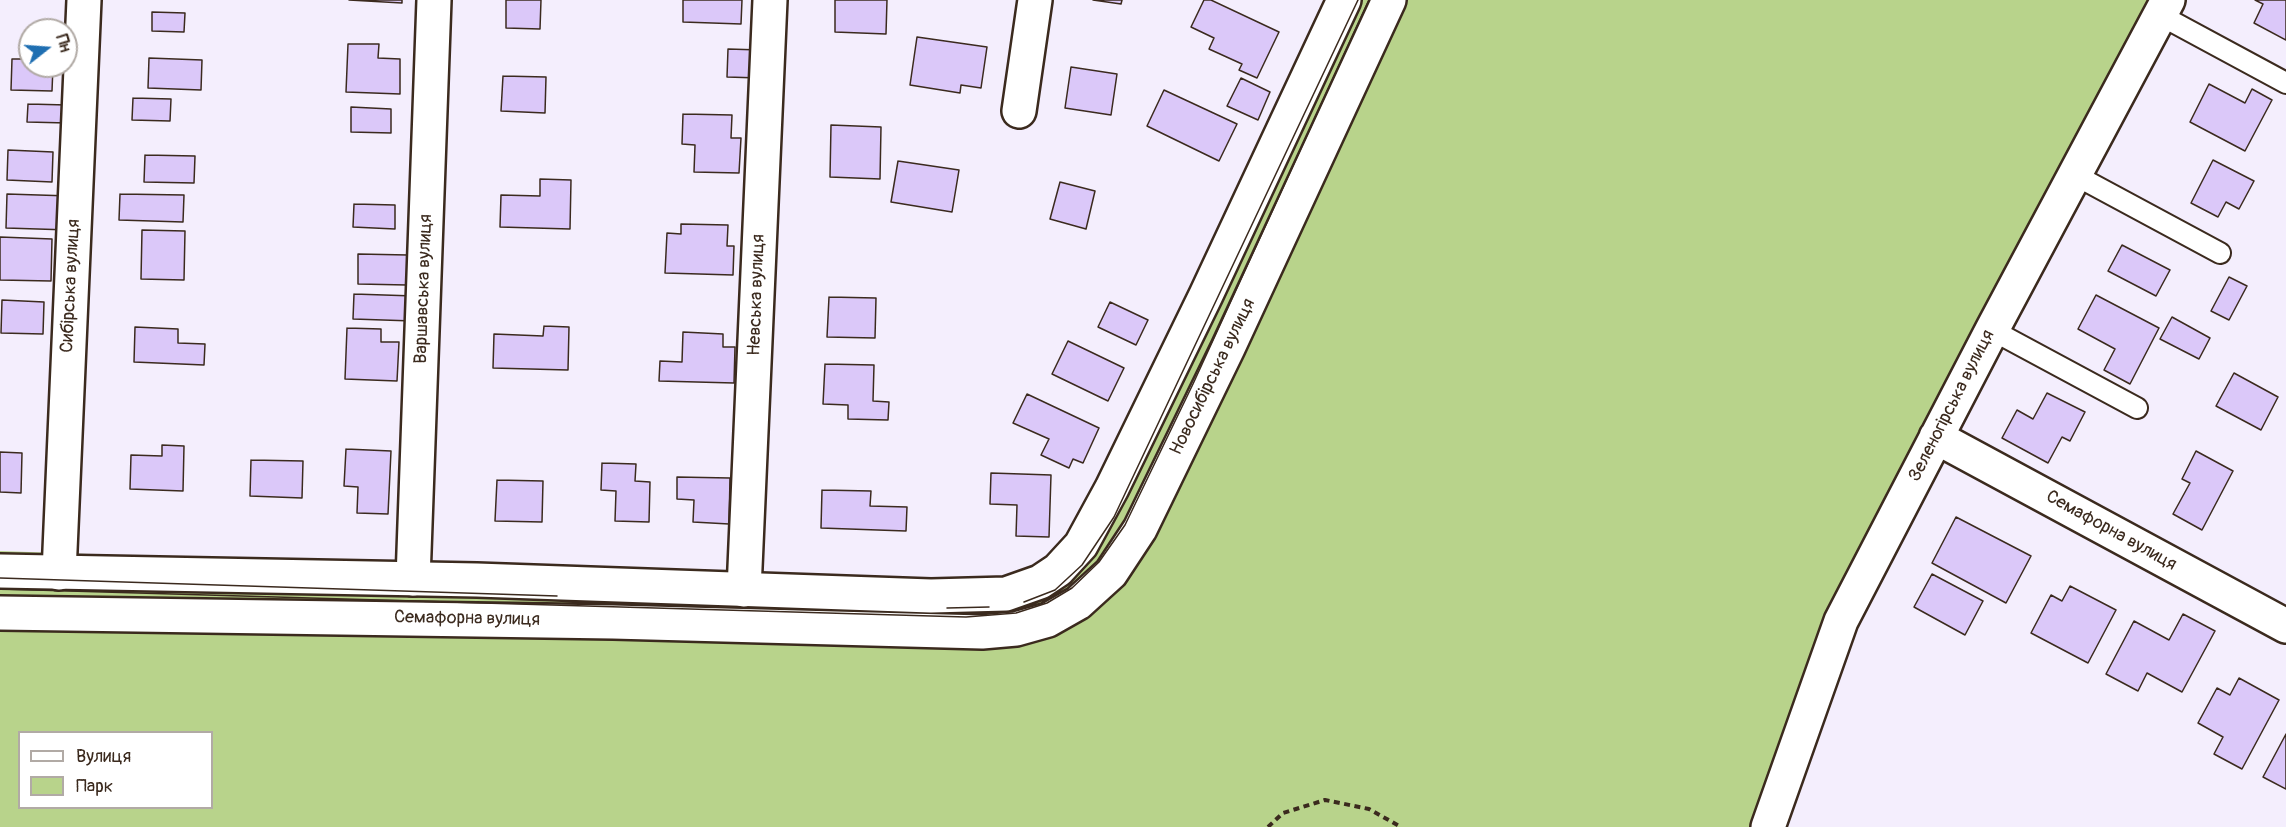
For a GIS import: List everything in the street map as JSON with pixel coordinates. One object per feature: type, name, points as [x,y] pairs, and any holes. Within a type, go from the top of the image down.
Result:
[{"type":"main road","name":"Сибірська вулиця","points":[[59,573],[84,0]]},
{"type":"main road","name":"Варшавська вулиця","points":[[413,579],[434,0]]},
{"type":"main road","name":"Невська вулиця","points":[[744,590],[770,0]]},
{"type":"main road","points":[[1019,111],[1035,0]]},
{"type":"main road","points":[[0,571],[413,579],[931,596],[990,596],[1021,590],[1040,582],[1058,570],[1081,545],[1148,416],[1344,0]]},
{"type":"main road","name":"Новосибірська вулиця","points":[[934,631],[1005,630],[1048,620],[1078,603],[1111,573],[1140,529],[1208,389],[1389,0]]},
{"type":"main road","name":"Зеленогірська вулиця","points":[[1768,827],[1841,621],[1936,436],[2164,8]]},
{"type":"main road","name":"Семафорна вулиця","points":[[1936,436],[2286,626]]},
{"type":"main road","name":"Семафорна вулиця","points":[[0,613],[590,621],[934,631]]},
{"type":"lane","points":[[2164,8],[2286,83]]},
{"type":"lane","points":[[2075,175],[2220,253]]},
{"type":"lane","points":[[1992,330],[2137,408]]},
{"type":"path","points":[[1268,827],[1283,813],[1325,800],[1369,809],[1401,827]]},
{"type":"green space","points":[[1344,0],[2168,0],[1841,621],[1768,827],[0,827],[0,551],[983,585],[1033,574],[1081,545]]},
{"type":"building","points":[[349,0],[402,0],[402,3]]},
{"type":"building","points":[[506,0],[541,0],[540,29],[506,28]]},
{"type":"building","points":[[683,0],[742,0],[741,24],[683,22]]},
{"type":"building","points":[[835,0],[887,0],[886,34],[835,32]]},
{"type":"building","points":[[1093,0],[1122,0],[1121,4]]},
{"type":"building","points":[[1204,0],[1211,0],[1279,32],[1257,78],[1239,70],[1242,64],[1209,49],[1214,38],[1191,27]]},
{"type":"building","points":[[2255,0],[2286,0],[2286,40],[2254,23],[2263,4]]},
{"type":"building","points":[[152,12],[185,13],[184,32],[152,31]]},
{"type":"building","points":[[917,37],[987,47],[981,88],[961,85],[960,93],[910,85]]},
{"type":"building","points":[[348,44],[379,44],[378,58],[400,59],[400,94],[346,92]]},
{"type":"building","points":[[728,49],[760,50],[759,78],[727,77]]},
{"type":"building","points":[[149,58],[202,60],[201,90],[148,88]]},
{"type":"building","points":[[12,59],[18,59],[18,78],[53,78],[52,91],[11,90]]},
{"type":"building","points":[[1071,67],[1117,74],[1111,115],[1065,108]]},
{"type":"building","points":[[503,76],[546,77],[545,113],[501,111]]},
{"type":"building","points":[[1241,78],[1270,92],[1258,120],[1227,106]]},
{"type":"building","points":[[2209,84],[2245,103],[2252,89],[2272,100],[2245,151],[2190,122]]},
{"type":"building","points":[[1164,90],[1237,124],[1219,161],[1147,126]]},
{"type":"building","points":[[133,98],[171,99],[170,121],[132,120]]},
{"type":"building","points":[[28,104],[67,105],[67,123],[27,122]]},
{"type":"building","points":[[351,107],[391,109],[391,133],[351,132]]},
{"type":"building","points":[[683,114],[732,115],[731,138],[741,138],[739,173],[694,172],[695,145],[682,144]]},
{"type":"building","points":[[831,125],[881,127],[880,179],[830,177]]},
{"type":"building","points":[[8,150],[53,152],[52,182],[7,180]]},
{"type":"building","points":[[145,155],[195,156],[194,183],[144,182]]},
{"type":"building","points":[[2213,160],[2254,181],[2239,209],[2226,202],[2218,217],[2191,203]]},
{"type":"building","points":[[898,161],[959,170],[952,212],[891,202]]},
{"type":"building","points":[[540,179],[571,180],[570,229],[500,227],[501,195],[540,196]]},
{"type":"building","points":[[1060,182],[1095,191],[1086,229],[1050,219]]},
{"type":"building","points":[[7,194],[70,196],[69,230],[6,228]]},
{"type":"building","points":[[120,194],[184,195],[183,222],[119,220]]},
{"type":"building","points":[[354,204],[395,205],[395,229],[353,227]]},
{"type":"building","points":[[681,224],[728,225],[727,246],[734,246],[733,275],[665,273],[667,233],[681,234]]},
{"type":"building","points":[[142,230],[185,231],[184,280],[141,279]]},
{"type":"building","points":[[0,237],[52,239],[51,281],[0,280]]},
{"type":"building","points":[[2122,245],[2170,270],[2156,296],[2108,271]]},
{"type":"building","points":[[358,254],[408,255],[407,285],[358,284]]},
{"type":"building","points":[[2229,277],[2247,286],[2229,320],[2211,311]]},
{"type":"building","points":[[354,294],[414,296],[413,321],[353,319]]},
{"type":"building","points":[[2096,295],[2159,328],[2130,384],[2104,370],[2115,349],[2078,329]]},
{"type":"building","points":[[829,297],[876,298],[875,338],[827,337]]},
{"type":"building","points":[[2,300],[44,302],[43,334],[1,333]]},
{"type":"building","points":[[1110,302],[1148,320],[1136,345],[1098,327]]},
{"type":"building","points":[[2172,317],[2210,338],[2199,359],[2160,339]]},
{"type":"building","points":[[544,326],[569,327],[568,370],[493,368],[494,334],[543,336]]},
{"type":"building","points":[[135,327],[178,329],[178,343],[205,344],[204,365],[134,362]]},
{"type":"building","points":[[347,328],[381,329],[381,342],[399,342],[397,381],[345,379]]},
{"type":"building","points":[[683,332],[723,334],[723,347],[735,347],[734,383],[659,381],[660,361],[682,362]]},
{"type":"building","points":[[1068,341],[1124,368],[1108,401],[1052,374]]},
{"type":"building","points":[[825,364],[874,365],[873,401],[889,402],[888,420],[848,419],[848,405],[823,404]]},
{"type":"building","points":[[2234,373],[2278,397],[2261,430],[2216,406]]},
{"type":"building","points":[[2047,393],[2085,412],[2070,441],[2062,437],[2048,463],[2002,438],[2017,410],[2033,419]]},
{"type":"building","points":[[1027,394],[1099,428],[1083,463],[1073,459],[1069,468],[1041,455],[1049,439],[1013,423]]},
{"type":"building","points":[[162,445],[184,446],[183,491],[130,489],[131,455],[162,456]]},
{"type":"building","points":[[346,449],[391,451],[388,514],[357,513],[358,487],[344,486]]},
{"type":"building","points":[[2196,451],[2233,471],[2202,530],[2173,514],[2190,483],[2182,479]]},
{"type":"building","points":[[0,452],[22,453],[21,493],[0,492]]},
{"type":"building","points":[[251,460],[303,461],[302,498],[250,496]]},
{"type":"building","points":[[602,463],[636,464],[635,481],[650,482],[649,522],[615,521],[616,491],[601,490]]},
{"type":"building","points":[[991,473],[1051,475],[1049,537],[1016,536],[1017,505],[990,504]]},
{"type":"building","points":[[677,477],[730,478],[729,524],[693,522],[694,500],[677,499]]},
{"type":"building","points":[[497,480],[543,481],[542,522],[495,521]]},
{"type":"building","points":[[822,490],[871,491],[870,506],[907,507],[906,531],[821,528]]},
{"type":"building","points":[[1956,517],[2031,556],[2006,603],[1932,563]]},
{"type":"building","points":[[1932,574],[1983,601],[1965,635],[1914,607]]},
{"type":"building","points":[[2070,586],[2116,610],[2088,663],[2031,633],[2051,595],[2062,601]]},
{"type":"building","points":[[2183,614],[2215,631],[2182,692],[2147,673],[2138,691],[2106,674],[2134,621],[2169,640]]},
{"type":"building","points":[[2239,678],[2279,700],[2242,769],[2214,754],[2223,737],[2198,723],[2217,688],[2230,695]]},
{"type":"building","points":[[2286,734],[2286,789],[2263,777]]},
{"type":"tram line","points":[[1024,602],[1055,590],[1082,565],[1114,517],[1358,0]]},
{"type":"tram line","points":[[0,589],[966,617],[1016,613],[1047,603],[1072,588],[1099,562],[1125,525],[1193,384],[1369,0]]},
{"type":"tram line","points":[[0,578],[557,596]]},
{"type":"tram line","points":[[947,608],[989,607]]}]
